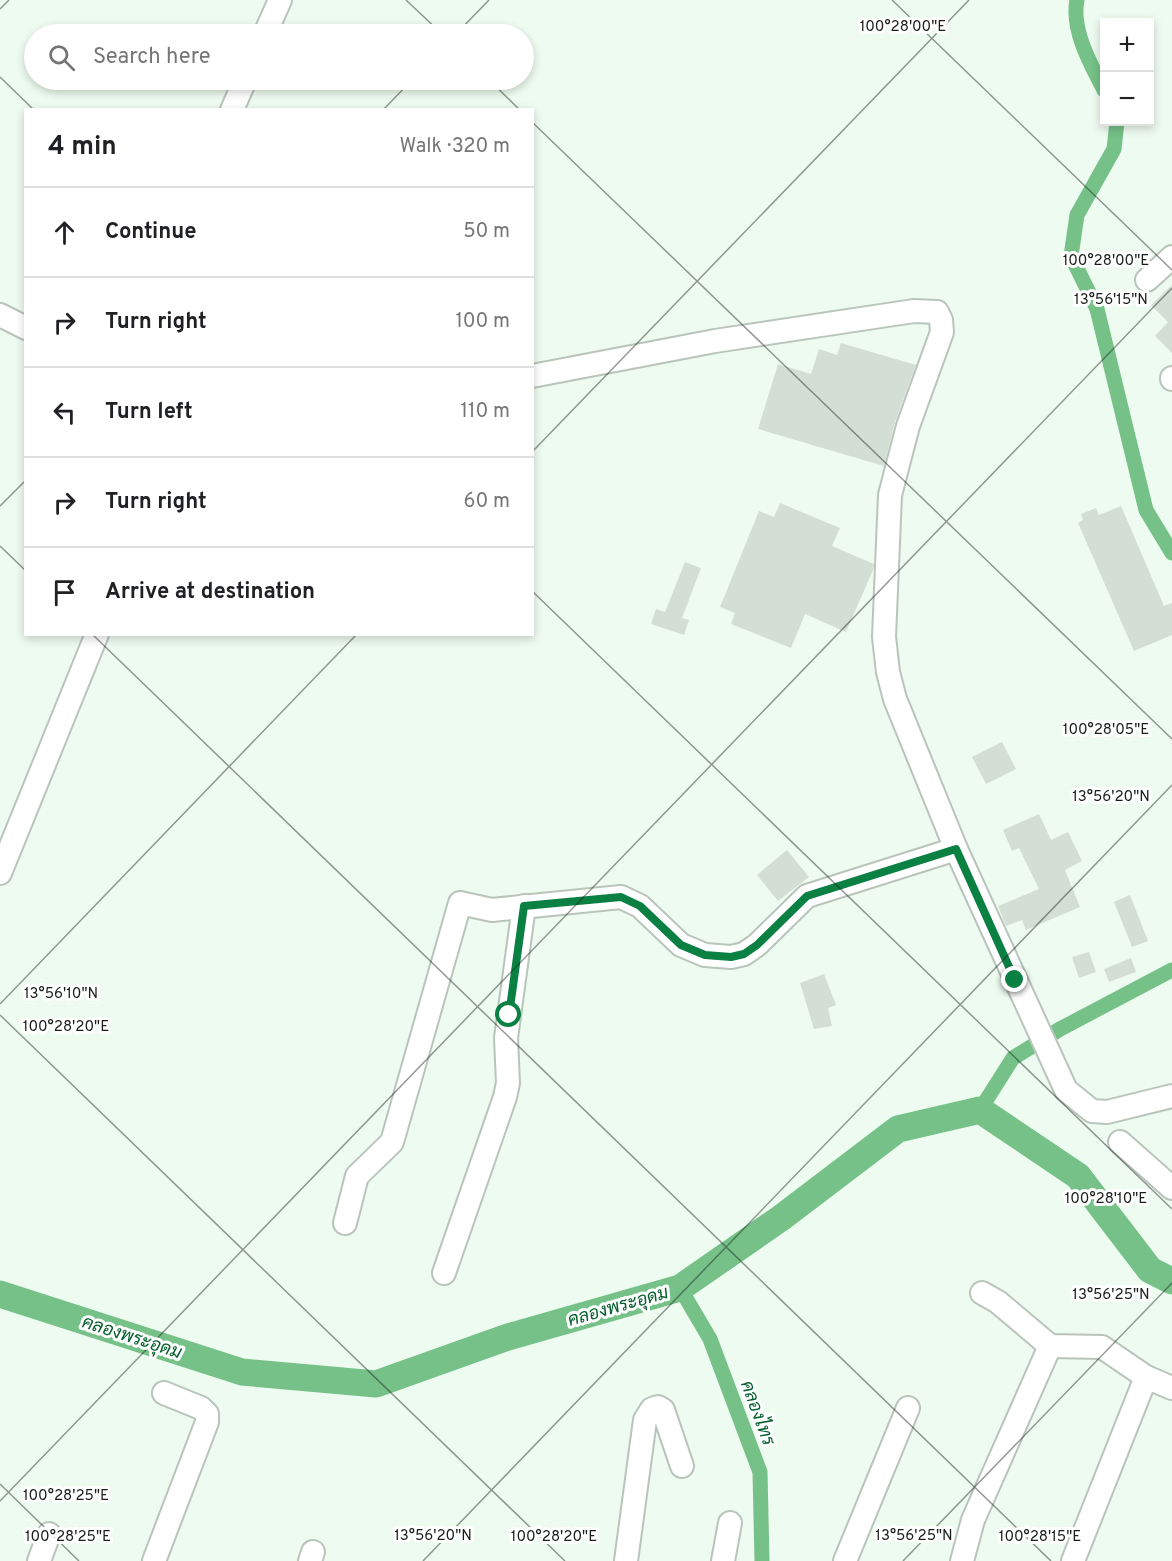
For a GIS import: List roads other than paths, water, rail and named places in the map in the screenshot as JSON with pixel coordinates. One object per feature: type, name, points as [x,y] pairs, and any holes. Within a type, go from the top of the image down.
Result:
[{"type":"street","points":[[269,24],[280,0]]},
{"type":"street","points":[[233,108],[241,90]]},
{"type":"street","points":[[1147,280],[1172,257]]},
{"type":"street","points":[[534,376],[715,341],[925,309],[937,312],[941,320],[942,332],[908,426],[890,495],[884,637],[895,699],[956,849],[1066,1089],[1092,1111],[1107,1112],[1172,1096]]},
{"type":"street","points":[[0,315],[24,327]]},
{"type":"street","points":[[0,873],[96,636]]},
{"type":"street","points":[[345,1223],[357,1176],[392,1142],[460,903],[492,910],[621,897],[640,906],[689,950],[705,955],[731,957],[744,954],[757,945],[807,896],[956,849]]},
{"type":"street","points":[[444,1273],[505,1097],[508,1083],[506,1038],[524,906]]},
{"type":"street","points":[[1120,1142],[1172,1188]]},
{"type":"street","points":[[982,1293],[998,1302],[1050,1346],[1102,1347],[1146,1377],[1172,1388]]},
{"type":"street","points":[[962,1561],[973,1520],[1050,1346]]},
{"type":"street","points":[[1073,1561],[1146,1377]]},
{"type":"street","points":[[154,1561],[207,1422],[207,1414],[201,1408],[165,1393]]},
{"type":"street","points":[[626,1561],[645,1420],[652,1409],[658,1407],[663,1410],[682,1466]]},
{"type":"street","points":[[846,1561],[908,1408]]},
{"type":"street","points":[[723,1561],[730,1523]]},
{"type":"street","points":[[39,1561],[49,1534]]},
{"type":"waterway","points":[[1077,0],[1079,35],[1100,82]]},
{"type":"waterway","points":[[1117,126],[1114,149],[1077,215],[1071,256],[1097,309],[1146,510],[1172,553]]},
{"type":"waterway","points":[[980,1110],[1013,1058],[1060,1029],[1172,970]]},
{"type":"waterway","name":"คลองพระอุดม","points":[[0,1294],[242,1372],[376,1384],[508,1337],[680,1288],[781,1218],[898,1129],[980,1110],[1078,1176],[1150,1270],[1172,1281]]},
{"type":"waterway","name":"คลองไทร","points":[[680,1288],[710,1339],[760,1472],[762,1561]]}]
